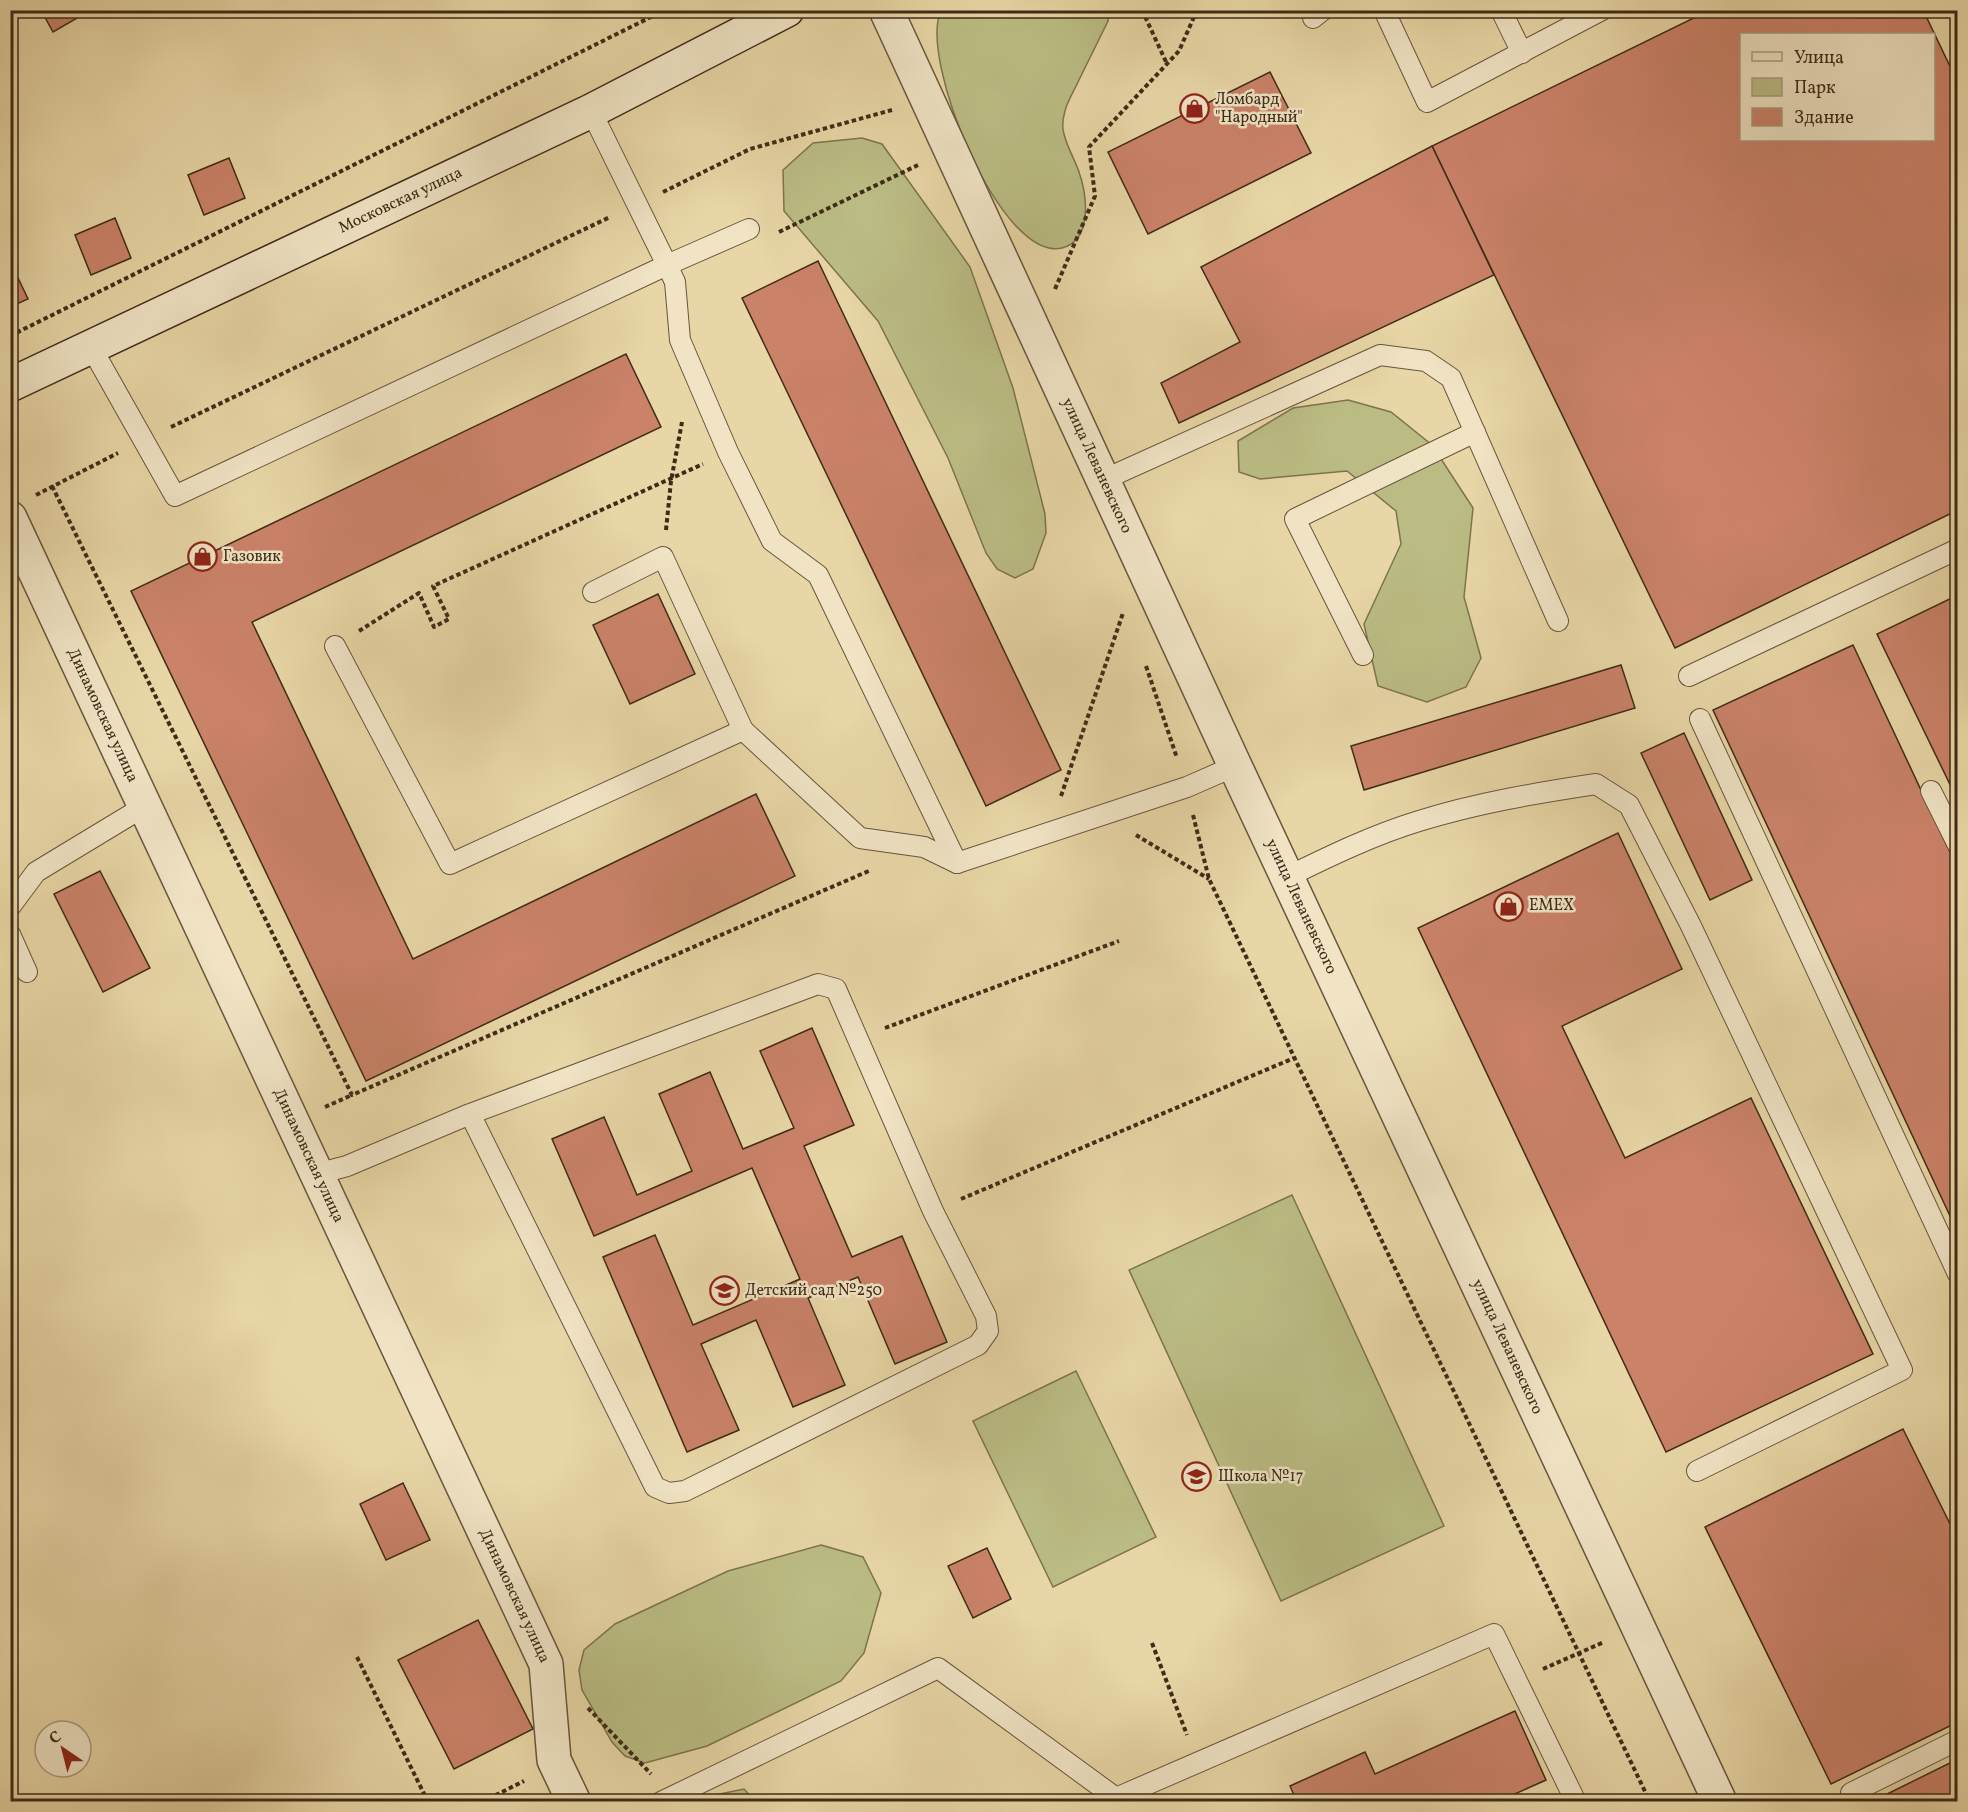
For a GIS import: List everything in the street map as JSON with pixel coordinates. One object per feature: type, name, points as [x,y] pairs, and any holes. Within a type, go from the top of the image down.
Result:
[{"type":"street","name":"Московская улица","points":[[10,384],[591,111],[787,10]]},
{"type":"street","name":"улица Леваневского","points":[[886,10],[1235,766],[1720,1802]]},
{"type":"street","name":"Динамовская улица","points":[[21,507],[145,807],[546,1664],[554,1760],[574,1802]]},
{"type":"lane","points":[[1384,10],[1427,102],[1602,10]]},
{"type":"lane","points":[[1501,10],[1521,53]]},
{"type":"lane","points":[[591,111],[675,282],[680,340],[728,452],[772,541],[818,575],[957,863]]},
{"type":"lane","points":[[91,347],[175,496],[667,265],[749,230]]},
{"type":"lane","points":[[1103,480],[1380,356],[1426,361],[1451,378],[1558,621]]},
{"type":"lane","points":[[1363,655],[1295,519],[1474,432]]},
{"type":"lane","points":[[1689,676],[1958,549]]},
{"type":"lane","points":[[593,592],[663,557],[743,730],[860,838],[924,848],[957,863],[1187,787],[1235,766]]},
{"type":"lane","points":[[335,646],[450,864],[743,730]]},
{"type":"lane","points":[[1700,718],[1958,1274]]},
{"type":"lane","points":[[1287,877],[1352,845],[1419,821],[1520,796],[1596,784],[1629,805],[1691,926],[1902,1370],[1697,1471]]},
{"type":"lane","points":[[1931,791],[1958,845]]},
{"type":"lane","points":[[10,907],[36,872],[145,807]]},
{"type":"lane","points":[[10,934],[27,972]]},
{"type":"lane","points":[[317,1174],[347,1166],[470,1114],[818,984],[836,989],[933,1210],[986,1316],[988,1331],[978,1345],[685,1491],[669,1493],[655,1487],[470,1114]]},
{"type":"lane","points":[[667,1799],[938,1668],[1116,1800],[1197,1762],[1494,1634],[1576,1802]]},
{"type":"lane","points":[[1851,1793],[1958,1740]]},
{"type":"path","points":[[10,336],[664,10]]},
{"type":"path","points":[[1142,10],[1167,64]]},
{"type":"path","points":[[1036,334],[1095,196],[1089,147],[1179,51],[1197,10]]},
{"type":"path","points":[[21,507],[143,440],[750,149],[928,100]]},
{"type":"path","points":[[770,236],[928,160]]},
{"type":"path","points":[[663,557],[670,481],[693,368]]},
{"type":"path","points":[[335,646],[419,593],[434,627],[449,619],[433,586],[670,481],[728,452]]},
{"type":"path","points":[[1049,831],[1125,607],[1129,618]]},
{"type":"path","points":[[1144,661],[1187,787],[1209,879],[1650,1802]]},
{"type":"path","points":[[856,1039],[1119,941]]},
{"type":"path","points":[[933,1210],[1294,1058]]},
{"type":"path","points":[[1517,1680],[1638,1627]]},
{"type":"path","points":[[1152,1643],[1197,1762]]},
{"type":"path","points":[[357,1657],[428,1802]]},
{"type":"path","points":[[585,1705],[667,1799]]},
{"type":"path","points":[[482,1802],[557,1766]]},
{"type":"green space","points":[[941,11],[1109,11],[1108,21],[1069,100],[1064,117],[1063,132],[1079,172],[1085,204],[1083,227],[1079,236],[1072,243],[1062,248],[1038,244],[1014,224],[991,192],[970,153],[953,111],[942,70],[937,35]]},
{"type":"green space","points":[[862,138],[882,144],[970,267],[1013,388],[1045,514],[1046,533],[1033,569],[1015,578],[997,569],[986,553],[948,458],[878,321],[784,211],[783,170],[813,143]]},
{"type":"green space","points":[[1348,400],[1391,412],[1432,445],[1473,508],[1464,597],[1481,658],[1466,687],[1427,702],[1378,686],[1364,624],[1401,544],[1396,511],[1347,471],[1260,479],[1239,472],[1238,441],[1293,408]]},
{"type":"green space","points":[[1292,1195],[1444,1526],[1281,1601],[1129,1270]]},
{"type":"green space","points":[[1076,1371],[1156,1537],[1053,1587],[973,1421]]},
{"type":"green space","points":[[821,1545],[863,1557],[881,1593],[864,1653],[841,1681],[707,1746],[645,1763],[625,1756],[612,1742],[582,1690],[579,1670],[584,1650],[615,1624],[728,1571]]},
{"type":"green space","points":[[744,1789],[755,1801],[698,1801],[705,1797]]},
{"type":"building","points":[[41,10],[91,10],[53,32]]},
{"type":"building","points":[[1710,10],[1923,10],[1934,33],[1740,33],[1740,141],[1935,141],[1935,35],[1958,83],[1958,510],[1675,648],[1432,146]]},
{"type":"building","points":[[1270,72],[1311,153],[1148,234],[1108,152]]},
{"type":"building","points":[[1432,146],[1494,275],[1179,423],[1161,383],[1240,342],[1201,267]]},
{"type":"building","points":[[229,158],[245,198],[204,215],[188,175]]},
{"type":"building","points":[[115,218],[131,258],[91,275],[75,235]]},
{"type":"building","points":[[10,261],[28,299],[10,307]]},
{"type":"building","points":[[818,261],[1061,770],[986,806],[742,298]]},
{"type":"building","points":[[626,354],[661,427],[252,622],[413,959],[756,794],[795,876],[366,1081],[131,591]]},
{"type":"building","points":[[658,594],[695,674],[630,704],[593,625]]},
{"type":"building","points":[[1958,595],[1958,801],[1877,634]]},
{"type":"building","points":[[1853,645],[1958,869],[1958,1233],[1713,710]]},
{"type":"building","points":[[1621,665],[1635,708],[1364,790],[1351,746]]},
{"type":"building","points":[[1684,733],[1752,880],[1710,900],[1641,753]]},
{"type":"building","points":[[1618,833],[1682,969],[1562,1026],[1625,1158],[1751,1098],[1873,1354],[1666,1452],[1418,928]]},
{"type":"building","points":[[100,871],[150,968],[103,992],[54,894]]},
{"type":"building","points":[[812,1028],[854,1125],[804,1146],[852,1257],[902,1236],[947,1342],[895,1364],[858,1277],[808,1298],[845,1385],[793,1407],[756,1320],[701,1344],[739,1430],[687,1452],[603,1257],[655,1235],[693,1325],[800,1279],[752,1168],[594,1236],[552,1139],[604,1117],[637,1195],[692,1171],[659,1094],[710,1072],[743,1149],[794,1128],[760,1051]]},
{"type":"building","points":[[1903,1429],[1958,1540],[1958,1722],[1831,1784],[1705,1527]]},
{"type":"building","points":[[403,1483],[430,1540],[386,1560],[360,1504]]},
{"type":"building","points":[[987,1548],[1011,1599],[973,1618],[948,1566]]},
{"type":"building","points":[[478,1620],[533,1729],[454,1769],[398,1660]]},
{"type":"building","points":[[1515,1711],[1546,1780],[1497,1802],[1297,1802],[1290,1786],[1365,1752],[1375,1774]]},
{"type":"building","points":[[1958,1759],[1958,1802],[1871,1802]]},
{"type":"place","name":"Ломбард \"Народный\"","points":[[1194,109]]},
{"type":"place","name":"Газовик","points":[[202,557]]},
{"type":"place","name":"EMEX","points":[[1508,906]]},
{"type":"place","name":"Детский сад №250","points":[[724,1291]]},
{"type":"place","name":"Школа №17","points":[[1197,1477]]}]
